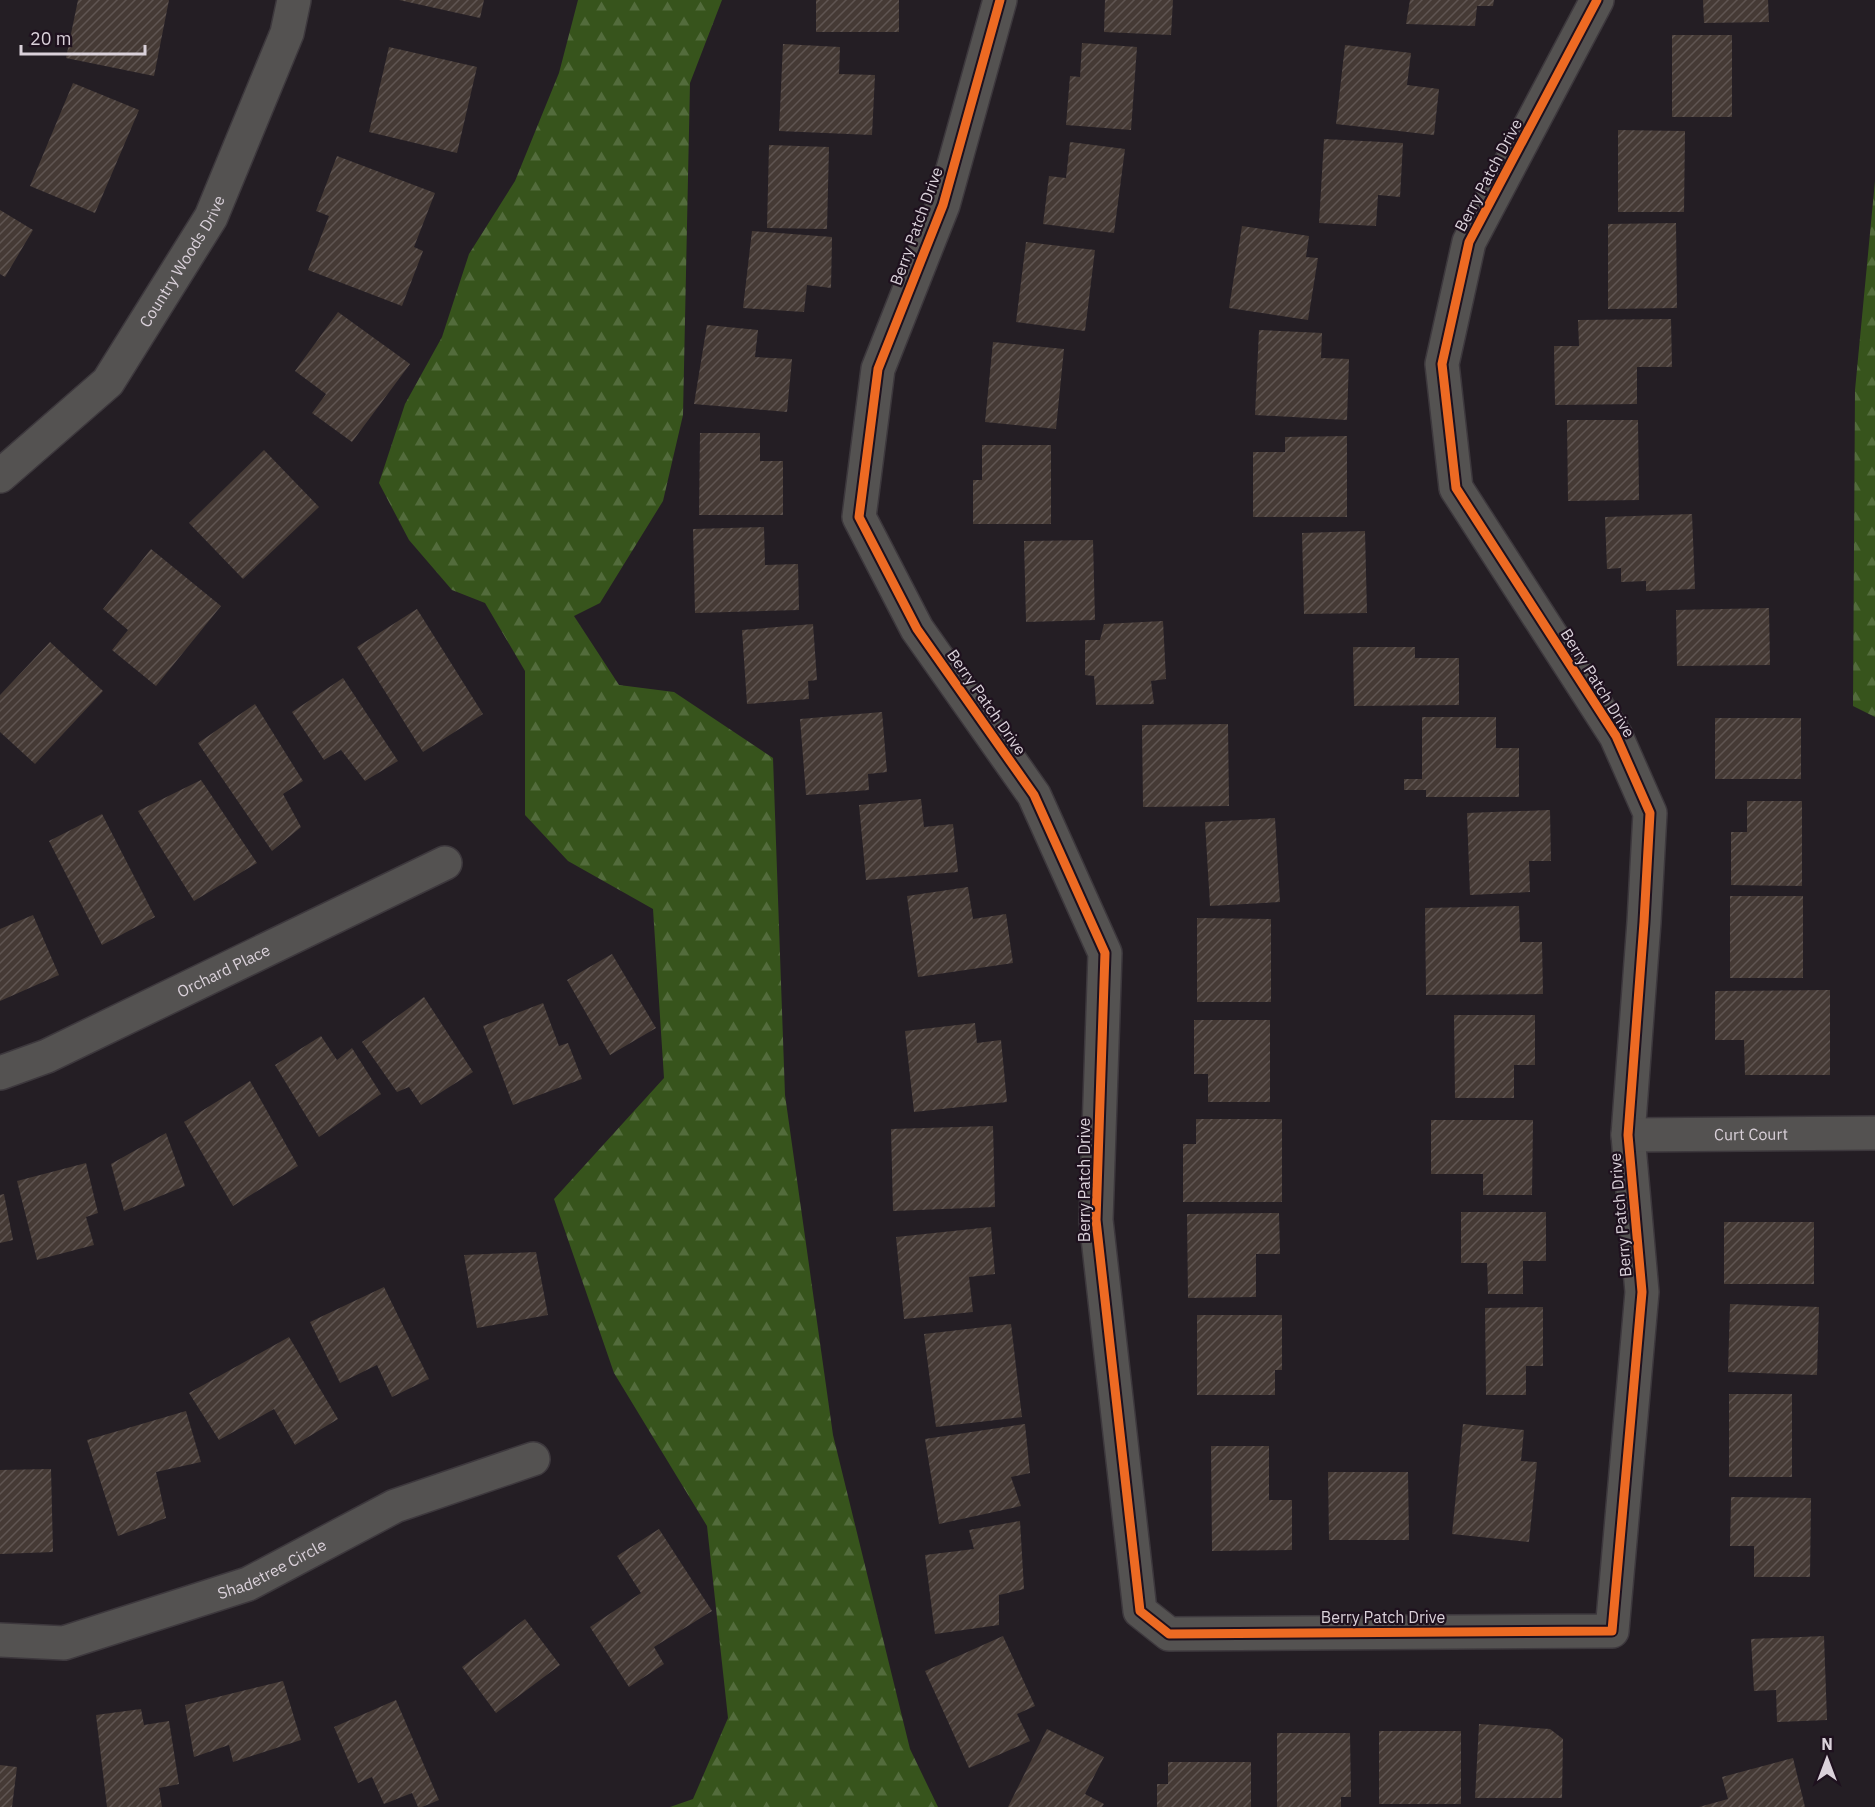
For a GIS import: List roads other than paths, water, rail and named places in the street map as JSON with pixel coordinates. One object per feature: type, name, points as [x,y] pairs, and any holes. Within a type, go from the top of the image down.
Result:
[{"type":"street","name":"Country Woods Drive","points":[[0,476],[108,382],[211,218],[287,33],[294,0]]},
{"type":"street","name":"Berry Patch Drive","points":[[1000,0],[943,205],[878,369],[859,518],[917,629],[1034,795],[1105,953],[1096,1220],[1140,1611],[1170,1634],[1612,1631],[1642,1292],[1628,1135],[1650,813],[1616,736],[1456,488],[1442,364],[1469,242],[1597,0]]},
{"type":"street","name":"Orchard Place","points":[[0,1073],[47,1056],[445,863]]},
{"type":"street","name":"Curt Court","points":[[1628,1135],[1875,1132]]},
{"type":"street","name":"Shadetree Circle","points":[[0,1640],[64,1642],[248,1584],[395,1506],[533,1458]]}]
